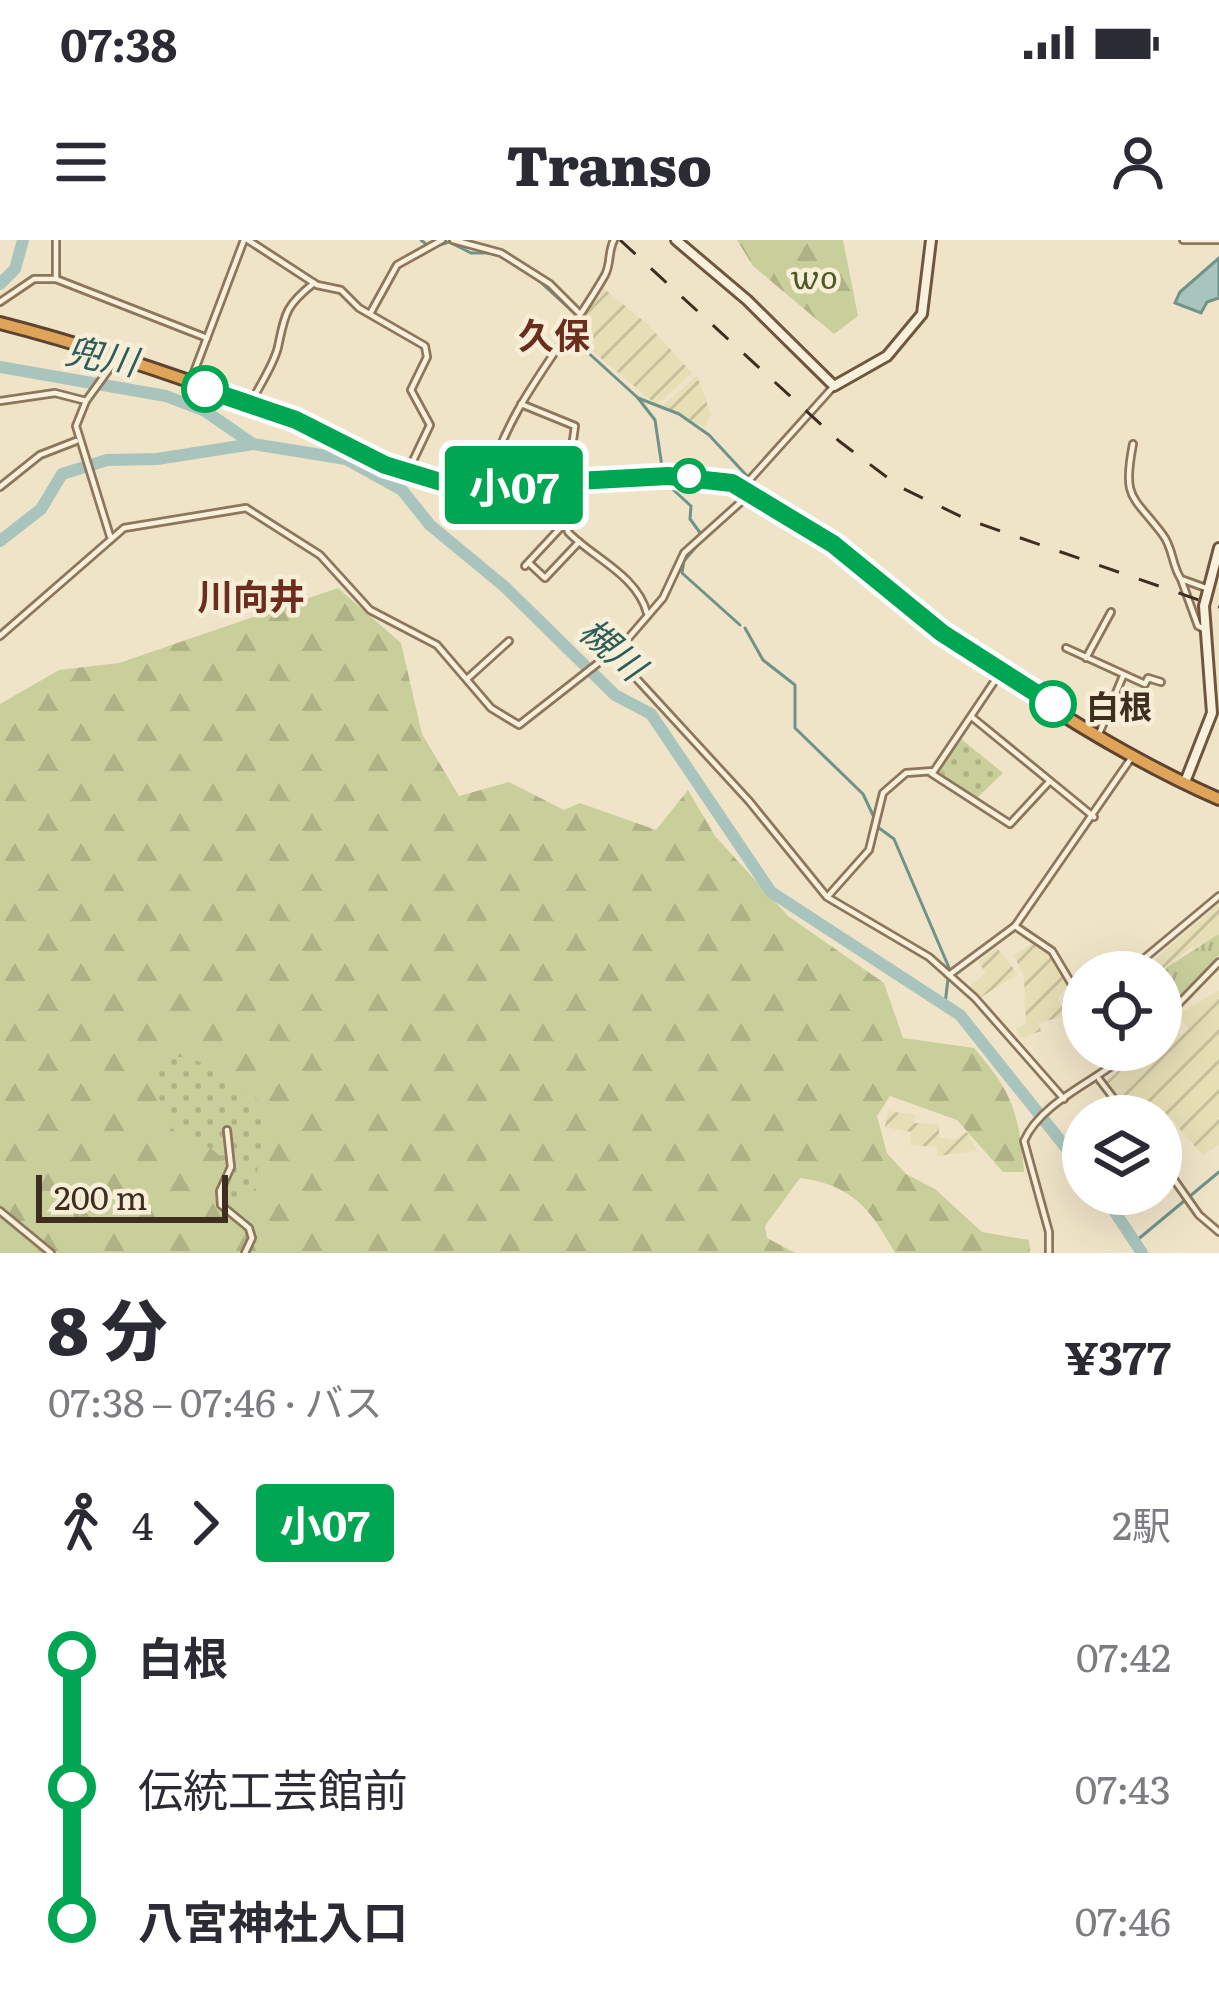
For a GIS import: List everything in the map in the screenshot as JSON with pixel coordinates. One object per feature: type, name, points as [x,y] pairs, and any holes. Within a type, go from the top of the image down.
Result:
[{"type":"highway","points":[[0,323],[250,404],[407,472],[487,486],[691,476],[748,490],[833,544],[942,633],[1001,672],[1100,734],[1219,799]]},
{"type":"street","points":[[56,240],[56,279]]},
{"type":"street","points":[[190,383],[246,240],[314,283],[335,287],[419,341],[427,352],[411,390],[430,424],[407,472]]},
{"type":"street","points":[[371,312],[397,265],[442,240]]},
{"type":"street","points":[[453,240],[501,253],[550,284],[578,312]]},
{"type":"street","points":[[487,486],[497,446],[519,404],[609,270],[614,240]]},
{"type":"street","points":[[676,240],[747,300],[834,386]]},
{"type":"street","points":[[0,636],[110,536],[194,513],[247,508],[320,554],[370,610],[437,645],[514,725],[612,652],[675,578],[684,554],[748,490],[834,386],[887,356],[922,314],[931,240]]},
{"type":"street","points":[[1183,240],[1219,240]]},
{"type":"street","points":[[0,302],[34,279],[56,279],[207,338]]},
{"type":"street","points":[[250,404],[278,348],[277,329],[293,300],[314,283]]},
{"type":"street","points":[[110,536],[89,480],[76,421],[116,358]]},
{"type":"street","points":[[0,400],[55,393],[87,399]]},
{"type":"street","points":[[519,404],[575,426],[572,447],[580,480]]},
{"type":"street","points":[[0,487],[40,455],[78,441]]},
{"type":"street","points":[[1133,444],[1128,471],[1132,500],[1165,537],[1189,605],[1204,629]]},
{"type":"street","points":[[562,481],[564,524],[579,542],[610,564],[644,601],[647,613]]},
{"type":"street","points":[[564,524],[527,564],[545,578],[579,542]]},
{"type":"street","points":[[1184,782],[1209,729],[1216,688],[1204,629],[1206,588],[1214,577],[1219,548]]},
{"type":"street","points":[[1181,579],[1206,588]]},
{"type":"street","points":[[1086,658],[1111,612]]},
{"type":"street","points":[[466,679],[509,640]]},
{"type":"street","points":[[1066,648],[1145,684],[1148,678],[1161,682]]},
{"type":"street","points":[[612,652],[749,801],[827,897],[916,948],[950,975],[1062,1099]]},
{"type":"street","points":[[931,773],[1001,672]]},
{"type":"street","points":[[1100,734],[1123,676]]},
{"type":"street","points":[[973,718],[1094,818]]},
{"type":"street","points":[[950,975],[1015,926],[1135,753]]},
{"type":"street","points":[[827,897],[869,850],[883,793],[906,772],[931,773],[1010,824],[1050,781]]},
{"type":"street","points":[[1153,951],[1219,896]]},
{"type":"street","points":[[1015,926],[1052,951],[1062,968]]},
{"type":"street","points":[[1182,1000],[1219,962]]},
{"type":"street","points":[[1072,1095],[1108,1071]]},
{"type":"street","points":[[1099,1079],[1111,1095]]},
{"type":"street","points":[[1049,1253],[1049,1232],[1025,1150],[1031,1127],[1062,1101]]},
{"type":"street","points":[[227,1130],[231,1167],[220,1191],[221,1204],[249,1228],[252,1238],[245,1253]]},
{"type":"street","points":[[1182,1191],[1219,1232]]},
{"type":"street","points":[[0,1211],[51,1253]]},
{"type":"shaded area","points":[[601,286],[647,324],[692,373],[657,405],[573,335]]},
{"type":"shaded area","points":[[697,376],[711,414],[705,427],[662,406]]},
{"type":"shaded area","points":[[1219,904],[1219,934],[1213,941],[1182,954],[1164,951]]},
{"type":"shaded area","points":[[1035,942],[1050,953],[1062,974],[1058,998],[1062,1017],[1038,1023],[1041,1031],[1021,1038],[1016,1029],[1026,1023],[1024,977],[1014,955]]},
{"type":"shaded area","points":[[997,948],[1018,974],[978,999],[969,987],[986,973],[978,961]]},
{"type":"shaded area","points":[[1219,990],[1219,1145],[1203,1155],[1182,1132],[1182,1095],[1116,1095],[1106,1082],[1118,1071],[1182,1071],[1182,1034],[1189,1029],[1182,1013]]},
{"type":"shaded area","points":[[888,1111],[915,1115],[914,1123],[939,1124],[939,1137],[955,1140],[967,1132],[977,1151],[937,1156],[937,1147],[910,1145],[911,1132],[885,1127]]},
{"type":"green space","name":"wo","points":[[737,240],[843,240],[858,316],[834,334],[753,266]]},
{"type":"green space","points":[[338,588],[401,643],[422,734],[459,796],[509,782],[564,810],[580,803],[656,830],[688,790],[715,836],[788,916],[884,983],[903,1038],[974,1048],[1012,1105],[1024,1172],[1003,1172],[957,1120],[890,1096],[877,1116],[887,1153],[906,1174],[935,1189],[982,1232],[1029,1240],[1030,1253],[895,1253],[858,1201],[833,1186],[800,1178],[765,1226],[767,1238],[795,1253],[0,1253],[0,704],[59,670],[119,663]]},
{"type":"green space","points":[[960,738],[1003,773],[976,799],[937,770]]},
{"type":"green space","points":[[1219,934],[1219,955],[1182,996],[1182,957]]},
{"type":"green space","points":[[168,1056],[205,1064],[253,1092],[266,1120],[253,1196],[231,1199],[218,1186],[222,1158],[178,1133],[165,1118],[156,1078],[160,1059]]},
{"type":"water","points":[[1219,258],[1219,298],[1207,302],[1201,313],[1175,303],[1180,292]]},
{"type":"waterway","name":"兜川","points":[[0,284],[15,269],[23,240]]},
{"type":"waterway","points":[[421,240],[426,244]]},
{"type":"waterway","points":[[433,247],[449,242],[471,253],[492,253]]},
{"type":"waterway","points":[[536,278],[573,312]]},
{"type":"waterway","points":[[574,327],[572,338],[638,398],[655,420],[662,467]]},
{"type":"waterway","name":"兜川","points":[[0,367],[166,396],[205,411],[253,444]]},
{"type":"waterway","points":[[638,398],[679,414],[709,435],[762,492]]},
{"type":"waterway","name":"槻川","points":[[0,541],[41,509],[62,474],[107,460],[157,459],[253,444],[346,459],[402,490],[430,525],[505,587],[615,695],[651,714],[771,892],[960,1015],[1062,1143]]},
{"type":"waterway","points":[[668,485],[691,506],[690,519],[701,534]]},
{"type":"waterway","points":[[701,541],[684,561],[682,573],[740,625]]},
{"type":"waterway","points":[[745,628],[763,660],[795,685],[795,728],[863,794],[879,828],[894,839],[950,970]]},
{"type":"waterway","points":[[945,1004],[948,979]]},
{"type":"waterway","points":[[1136,1241],[1219,1172]]},
{"type":"waterway","name":"槻川","points":[[1117,1215],[1142,1253]]},
{"type":"railway","points":[[620,240],[839,441],[900,487],[966,519],[1219,607]]},
{"type":"bus line","name":"小07","points":[[205,389],[296,420],[385,465],[441,482],[487,486],[691,476],[732,483],[771,502],[833,544],[942,633],[1053,704]]},
{"type":"place","name":"白根","points":[[1053,704]]},
{"type":"district","name":"久保","points":[[554,333]]},
{"type":"district","name":"川向井","points":[[251,594]]}]
